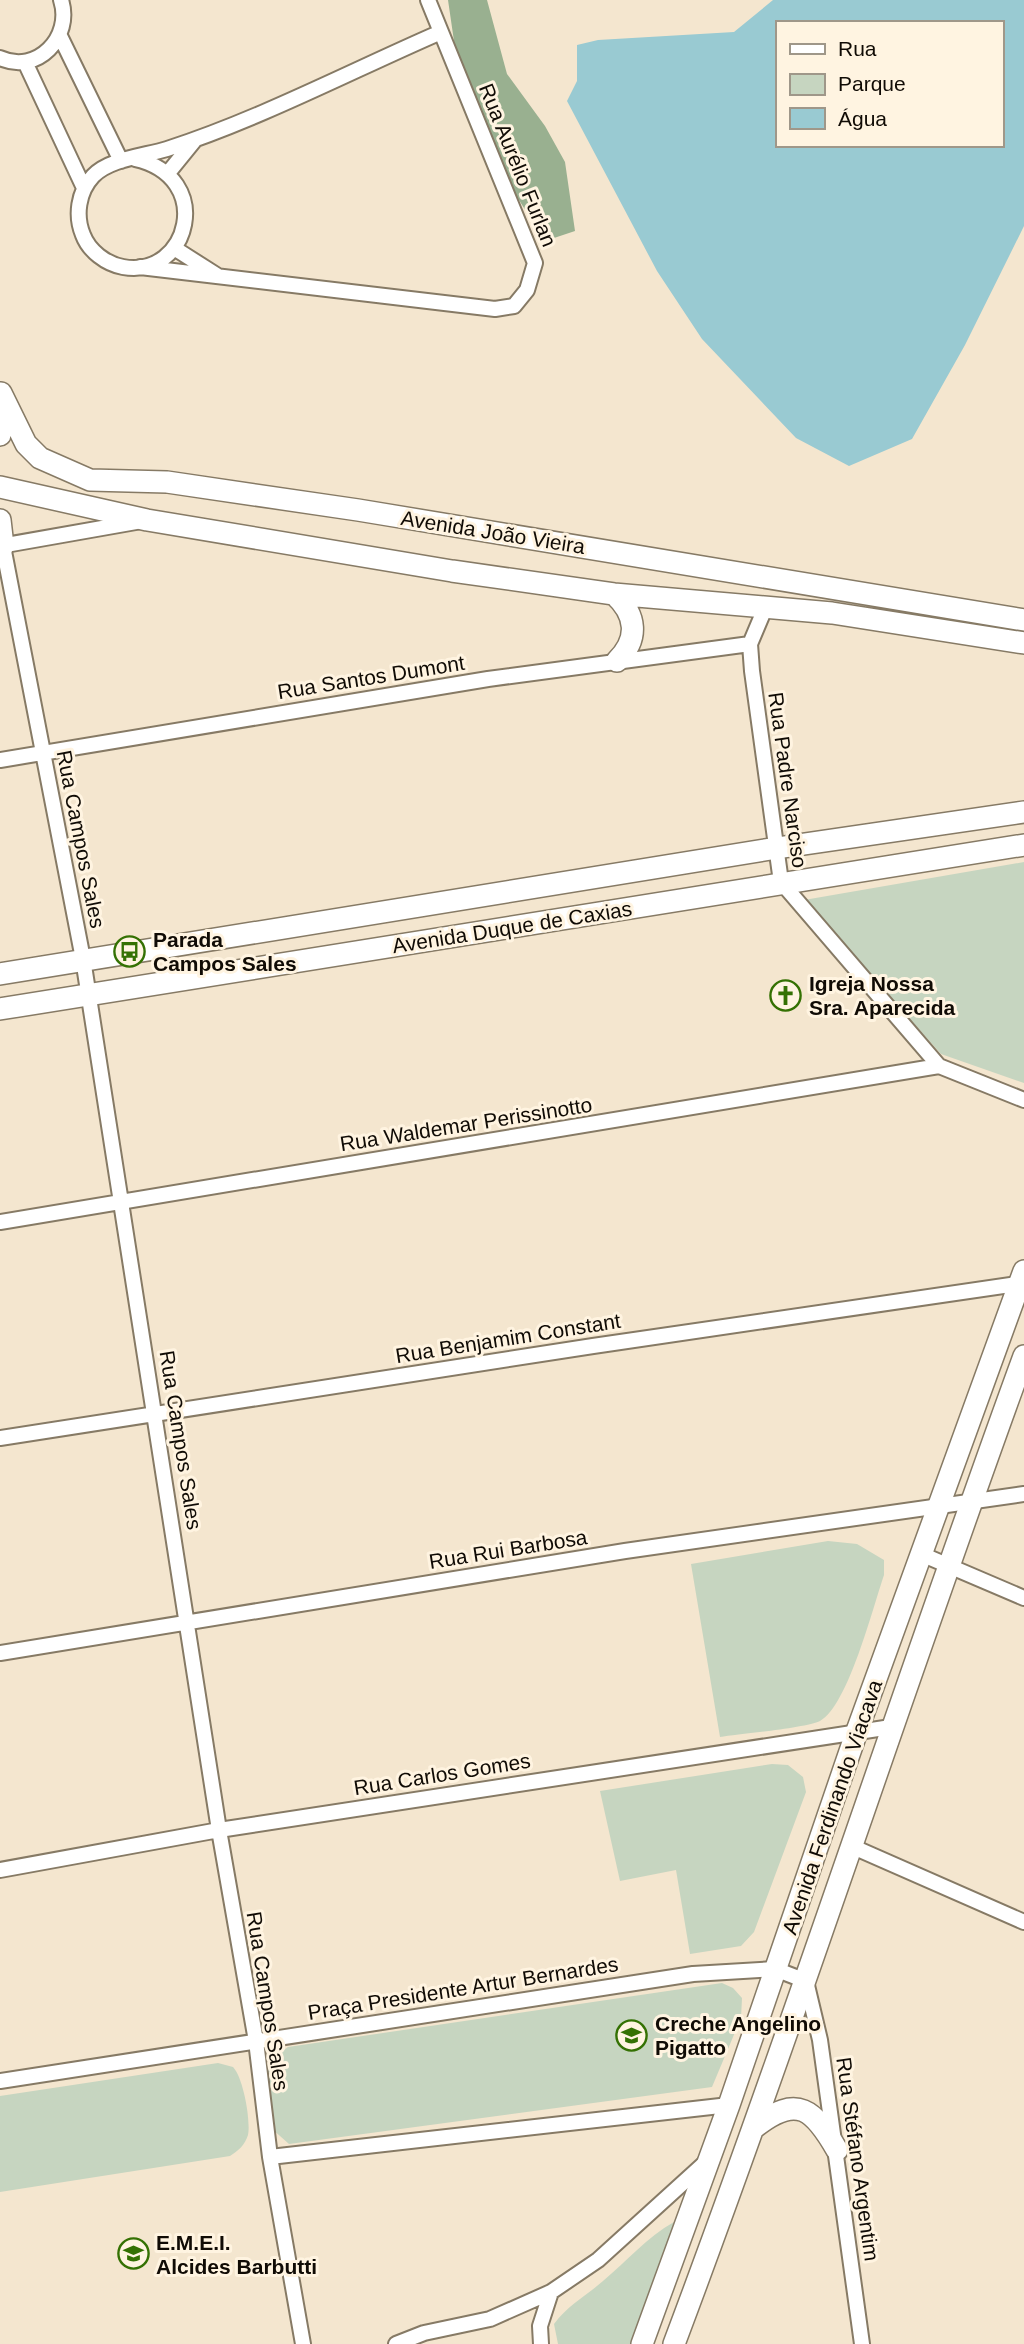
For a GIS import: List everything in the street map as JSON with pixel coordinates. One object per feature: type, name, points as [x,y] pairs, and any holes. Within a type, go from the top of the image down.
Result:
[{"type":"street","points":[[3,62],[25,62],[46,54],[60,36],[65,20],[61,0]]},
{"type":"street","name":"Rua Aurélio Furlan","points":[[140,267],[222,279],[495,309],[514,306],[527,290],[535,263],[428,0]]},
{"type":"street","points":[[128,160],[153,163],[168,173],[178,186],[186,218],[174,248],[164,257],[140,267],[123,267],[107,262],[93,252],[84,238],[79,221],[79,205],[84,188],[100,171],[128,160],[195,140],[441,32]]},
{"type":"street","points":[[60,36],[128,160]]},
{"type":"street","points":[[25,62],[84,188]]},
{"type":"street","points":[[168,173],[195,140]]},
{"type":"street","name":"Rua Aurélio Furlan","points":[[174,248],[222,279]]},
{"type":"street","points":[[0,436],[4,414],[1,391]]},
{"type":"street","name":"Avenida João Vieira","points":[[1,391],[26,444],[47,462],[90,480],[167,482],[344,508],[1024,620]]},
{"type":"street","name":"Avenida João Vieira","points":[[0,487],[147,520],[614,594],[832,613],[1024,643]]},
{"type":"street","points":[[0,520],[2,546],[147,520]]},
{"type":"street","name":"Rua Campos Sales","points":[[2,546],[83,959],[219,1830],[256,2041],[270,2157],[303,2344]]},
{"type":"street","points":[[614,594],[625,604],[634,629],[633,641],[617,662]]},
{"type":"street","points":[[750,644],[766,606]]},
{"type":"street","name":"Rua Santos Dumont","points":[[0,760],[488,679],[750,644]]},
{"type":"street","name":"Rua Padre Narciso","points":[[750,644],[781,882],[939,1066],[1024,1100]]},
{"type":"street","name":"Avenida Duque de Caxias","points":[[0,974],[777,848],[1024,812]]},
{"type":"street","name":"Avenida Duque de Caxias","points":[[0,1009],[1024,845]]},
{"type":"street","name":"Rua Waldemar Perissinotto","points":[[0,1222],[939,1066]]},
{"type":"street","name":"Rua Benjamim Constant","points":[[0,1438],[1022,1280]]},
{"type":"street","name":"Avenida Ferdinando Viacava","points":[[642,2344],[729,2105],[856,1731],[1022,1280]]},
{"type":"street","name":"Avenida Ferdinando Viacava","points":[[674,2344],[755,2127],[891,1727],[1024,1356]]},
{"type":"street","name":"Rua Rui Barbosa","points":[[0,1653],[625,1551],[1024,1494]]},
{"type":"street","points":[[921,1554],[1024,1598]]},
{"type":"street","name":"Rua Carlos Gomes","points":[[0,1870],[219,1830],[891,1727]]},
{"type":"street","points":[[851,1846],[1024,1922]]},
{"type":"street","name":"Praça Presidente Artur Bernardes","points":[[0,2081],[693,1974],[775,1969],[806,1981]]},
{"type":"street","name":"Rua Stéfano Argentim","points":[[806,1981],[820,2040],[837,2150],[862,2344]]},
{"type":"street","points":[[270,2157],[729,2105]]},
{"type":"street","points":[[755,2127],[783,2109],[803,2109],[814,2114],[837,2150]]},
{"type":"street","points":[[396,2344],[424,2333],[490,2319],[551,2292],[598,2260],[709,2159]]},
{"type":"street","points":[[541,2344],[540,2326],[551,2292]]},
{"type":"green space","points":[[448,0],[487,0],[507,74],[545,126],[565,162],[575,231],[545,241],[491,156],[461,89]]},
{"type":"green space","points":[[1024,862],[1024,1083],[941,1054],[804,900]]},
{"type":"green space","points":[[828,1541],[857,1544],[884,1560],[884,1575],[866,1631],[850,1677],[840,1696],[830,1712],[813,1724],[720,1737],[691,1564]]},
{"type":"green space","points":[[772,1764],[788,1765],[803,1777],[806,1792],[754,1932],[741,1946],[690,1954],[676,1870],[620,1881],[600,1791]]},
{"type":"green space","points":[[722,1983],[733,1988],[742,1998],[741,2018],[712,2087],[289,2144],[271,2128],[260,2073],[274,2057],[288,2047]]},
{"type":"green space","points":[[218,2063],[233,2067],[237,2072],[247,2110],[247,2139],[230,2156],[0,2192],[0,2096]]},
{"type":"green space","points":[[674,2222],[634,2344],[558,2344],[554,2324],[559,2317],[646,2242]]},
{"type":"water","points":[[773,0],[1024,0],[1024,226],[965,345],[912,439],[849,466],[796,438],[702,339],[657,271],[567,101],[577,81],[577,45],[598,40],[734,32]]},
{"type":"place","name":"Parada Campos Sales","points":[[130,951]]},
{"type":"place","name":"Igreja Nossa Sra. Aparecida","points":[[786,995]]},
{"type":"place","name":"Creche Angelino Pigatto","points":[[632,2035]]},
{"type":"place","name":"E.M.E.I. Alcides Barbutti","points":[[133,2254]]}]
